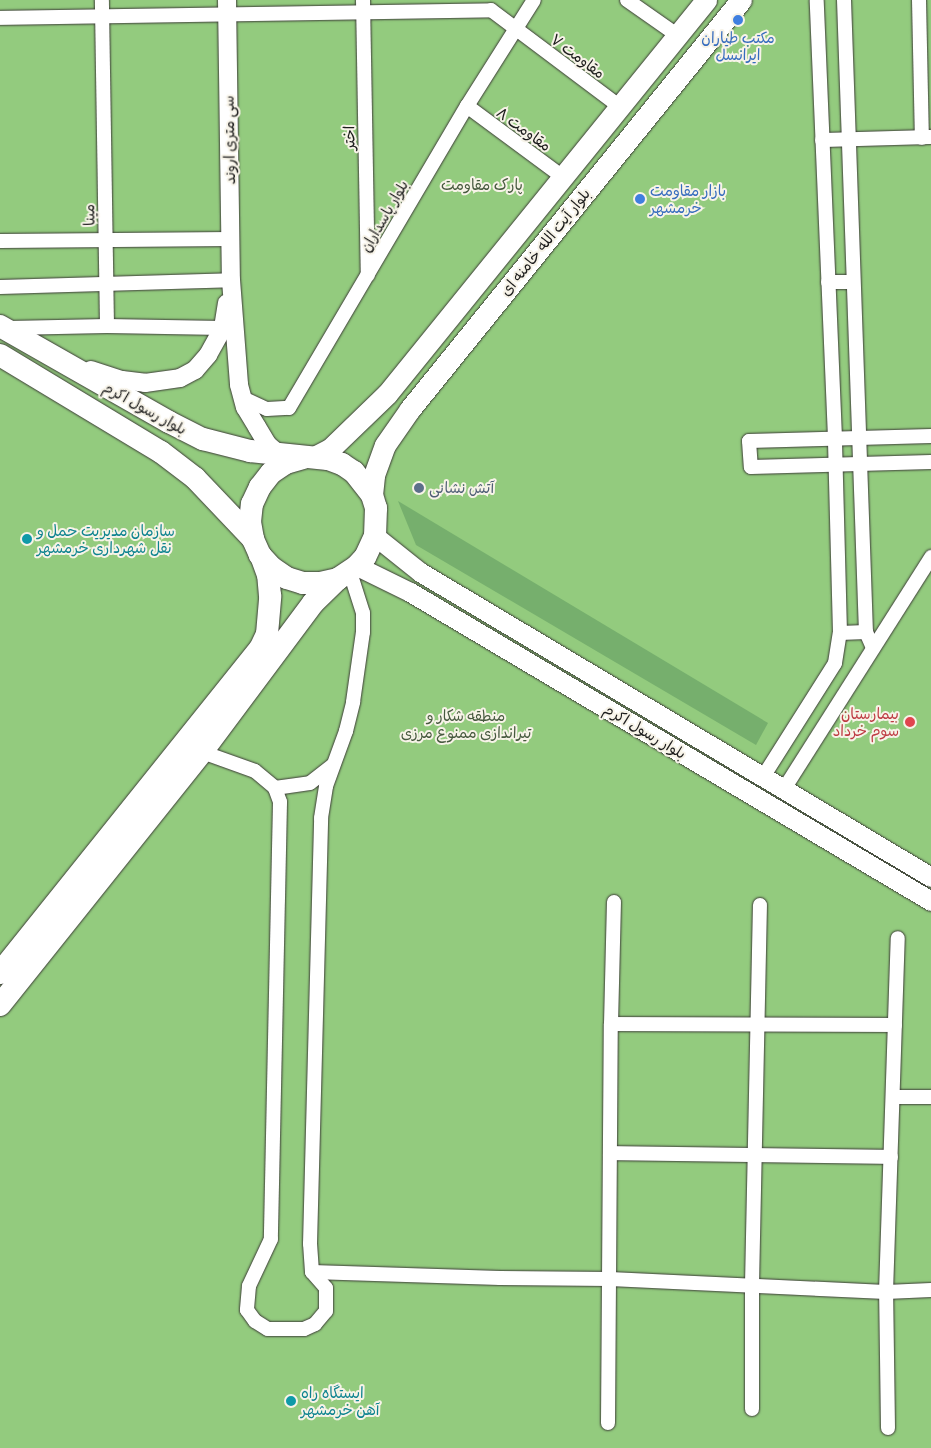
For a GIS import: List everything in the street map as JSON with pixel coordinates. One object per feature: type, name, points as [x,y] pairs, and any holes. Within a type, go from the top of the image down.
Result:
[{"type":"highway","name":"بلوار رسول اکرم","points":[[2,327],[203,439],[223,446],[280,455],[308,457]]},
{"type":"highway","name":"بلوار رسول اکرم","points":[[0,355],[161,452],[195,478],[257,547]]},
{"type":"highway","points":[[0,973],[260,649],[267,634],[270,596],[268,575],[257,547],[251,513],[260,487],[278,468],[308,457],[342,464],[364,482],[372,495],[376,508],[375,536],[371,547],[348,572],[313,603],[202,752],[0,1005]]},
{"type":"highway","points":[[257,547],[272,568],[295,580],[321,583],[348,572]]},
{"type":"main road","name":"بلوار آیت الله خامنه ای","points":[[308,457],[330,449],[387,394],[706,0]]},
{"type":"main road","name":"بلوار آیت الله خامنه ای","points":[[372,495],[374,475],[385,445],[410,409],[741,0]]},
{"type":"main road","name":"بلوار رسول اکرم","points":[[375,536],[420,572],[931,877]]},
{"type":"main road","name":"بلوار رسول اکرم","points":[[348,572],[410,592],[931,900]]},
{"type":"main road","points":[[797,821],[808,804]]},
{"type":"street","name":"مینا","points":[[102,0],[107,326]]},
{"type":"street","name":"بلوار پاسداران","points":[[243,398],[267,409],[289,408],[467,106],[534,0]]},
{"type":"street","points":[[627,0],[677,35]]},
{"type":"street","points":[[763,777],[835,663],[840,632],[836,464],[817,0]]},
{"type":"street","points":[[844,0],[866,632],[873,648]]},
{"type":"street","points":[[822,140],[927,138],[919,0]]},
{"type":"street","points":[[0,18],[102,16],[227,7],[491,5]]},
{"type":"street","name":"مقاومت ۷","points":[[491,5],[516,30],[620,107]]},
{"type":"street","name":"اختر","points":[[363,6],[368,275]]},
{"type":"street","name":"سی متری اروند","points":[[227,7],[231,280]]},
{"type":"street","name":"مقاومت ۸","points":[[467,106],[562,177]]},
{"type":"street","points":[[0,241],[231,239]]},
{"type":"street","points":[[0,287],[106,282],[231,280]]},
{"type":"street","points":[[53,356],[122,380],[162,382],[180,378],[195,370],[208,355],[222,328],[231,280]]},
{"type":"street","points":[[231,280],[240,385],[243,398],[257,427],[268,444],[280,455]]},
{"type":"street","points":[[828,282],[853,282]]},
{"type":"street","points":[[2,327],[222,328]]},
{"type":"street","points":[[931,436],[749,440],[751,467],[931,462]]},
{"type":"street","points":[[784,789],[931,557]]},
{"type":"street","points":[[202,752],[255,771],[275,788],[280,802],[271,1239],[248,1286],[247,1310],[255,1321],[268,1329],[304,1329],[315,1324],[326,1311],[326,1288],[312,1272],[310,1244],[321,818],[332,766],[346,731],[353,702],[363,632],[363,613],[348,572]]},
{"type":"street","points":[[840,632],[866,632]]},
{"type":"street","points":[[788,738],[808,751]]},
{"type":"street","points":[[275,788],[310,783],[332,766]]},
{"type":"street","points":[[608,1423],[611,1024],[614,902]]},
{"type":"street","points":[[752,1409],[752,1284],[760,905]]},
{"type":"street","points":[[888,1428],[886,1292],[898,938]]},
{"type":"street","points":[[611,1024],[895,1025]]},
{"type":"street","points":[[893,1097],[931,1097]]},
{"type":"street","points":[[610,1153],[891,1157]]},
{"type":"street","points":[[312,1272],[610,1279],[752,1284],[886,1292],[931,1290]]},
{"type":"green space","name":"منطقه شکار و تیراندازی ممنوع مرزی","points":[[0,0],[931,0],[931,1448],[0,1448]]},
{"type":"green space","points":[[398,501],[768,723],[756,745],[416,545]]},
{"type":"place","name":"مكتب طياران ايرانسل","points":[[738,20]]},
{"type":"place","name":"بازار مقاومت خرمشهر","points":[[640,199]]},
{"type":"place","name":"آتش نشانی","points":[[419,488]]},
{"type":"place","name":"سازمان مدیریت حمل و نقل شهرداری خرمشهر","points":[[27,539]]},
{"type":"place","name":"بیمارستان سوم خرداد","points":[[910,722]]},
{"type":"place","name":"ایستگاه راه آهن خرمشهر","points":[[291,1401]]},
{"type":"park label","name":"پارک مقاومت","points":[[482,185]]}]
